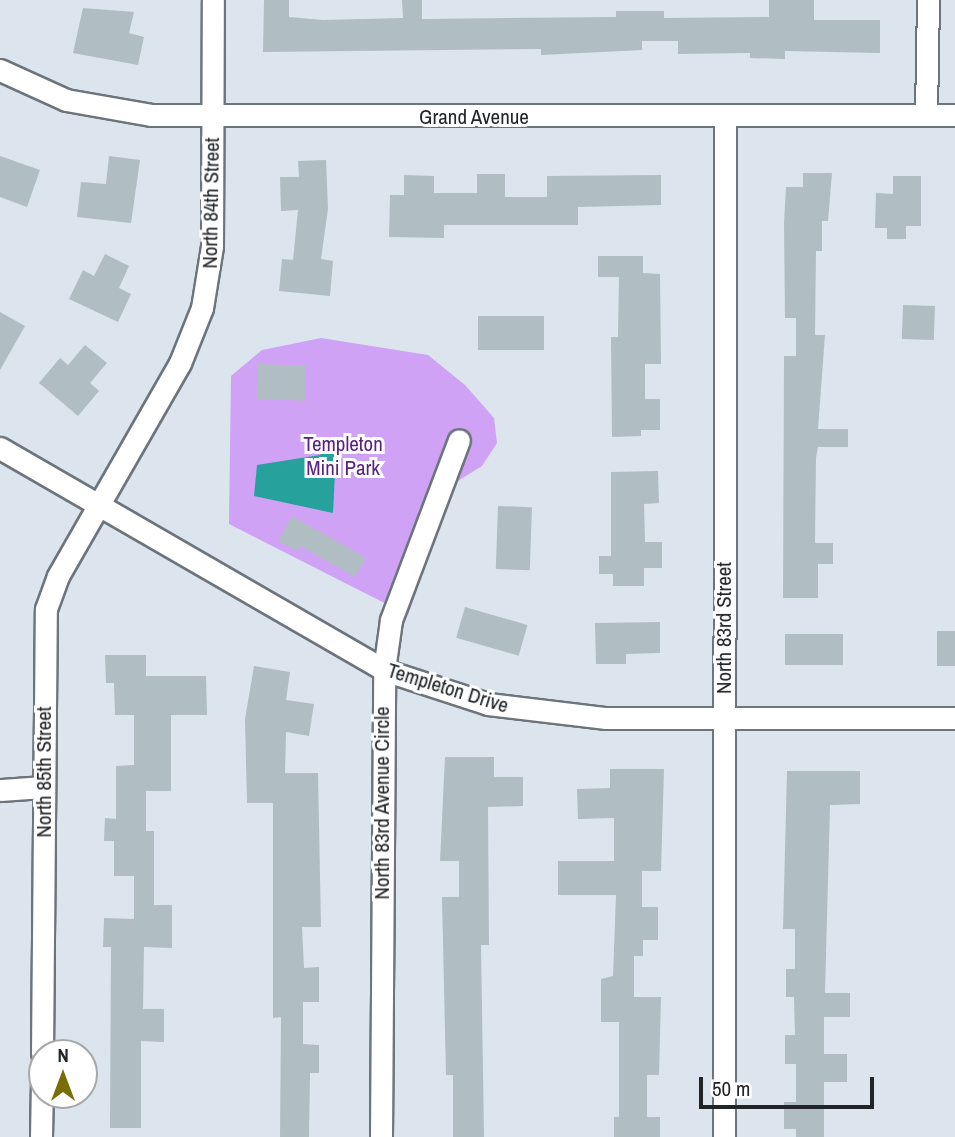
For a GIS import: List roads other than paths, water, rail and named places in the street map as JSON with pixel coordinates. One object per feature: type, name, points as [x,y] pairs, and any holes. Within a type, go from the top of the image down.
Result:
[{"type":"street","name":"North 84th Street","points":[[99,505],[180,363],[202,308],[212,246],[213,0]]},
{"type":"street","points":[[926,114],[928,0]]},
{"type":"street","name":"Grand Avenue","points":[[0,71],[66,100],[110,110],[213,115],[725,118],[955,115]]},
{"type":"street","name":"North 83rd Street","points":[[724,1137],[725,118]]},
{"type":"street","name":"North 83rd Avenue Circle","points":[[382,1137],[384,670],[391,620],[459,440]]},
{"type":"street","name":"Templeton Drive","points":[[0,448],[384,670],[488,704],[531,712],[724,718],[955,718]]},
{"type":"street","name":"North 85th Street","points":[[42,1039],[46,609],[58,576],[99,505]]},
{"type":"street","points":[[0,790],[43,787]]},
{"type":"street","points":[[41,1109],[41,1137]]},
{"type":"park label","name":"Templeton Mini Park","points":[[343,456]]}]
